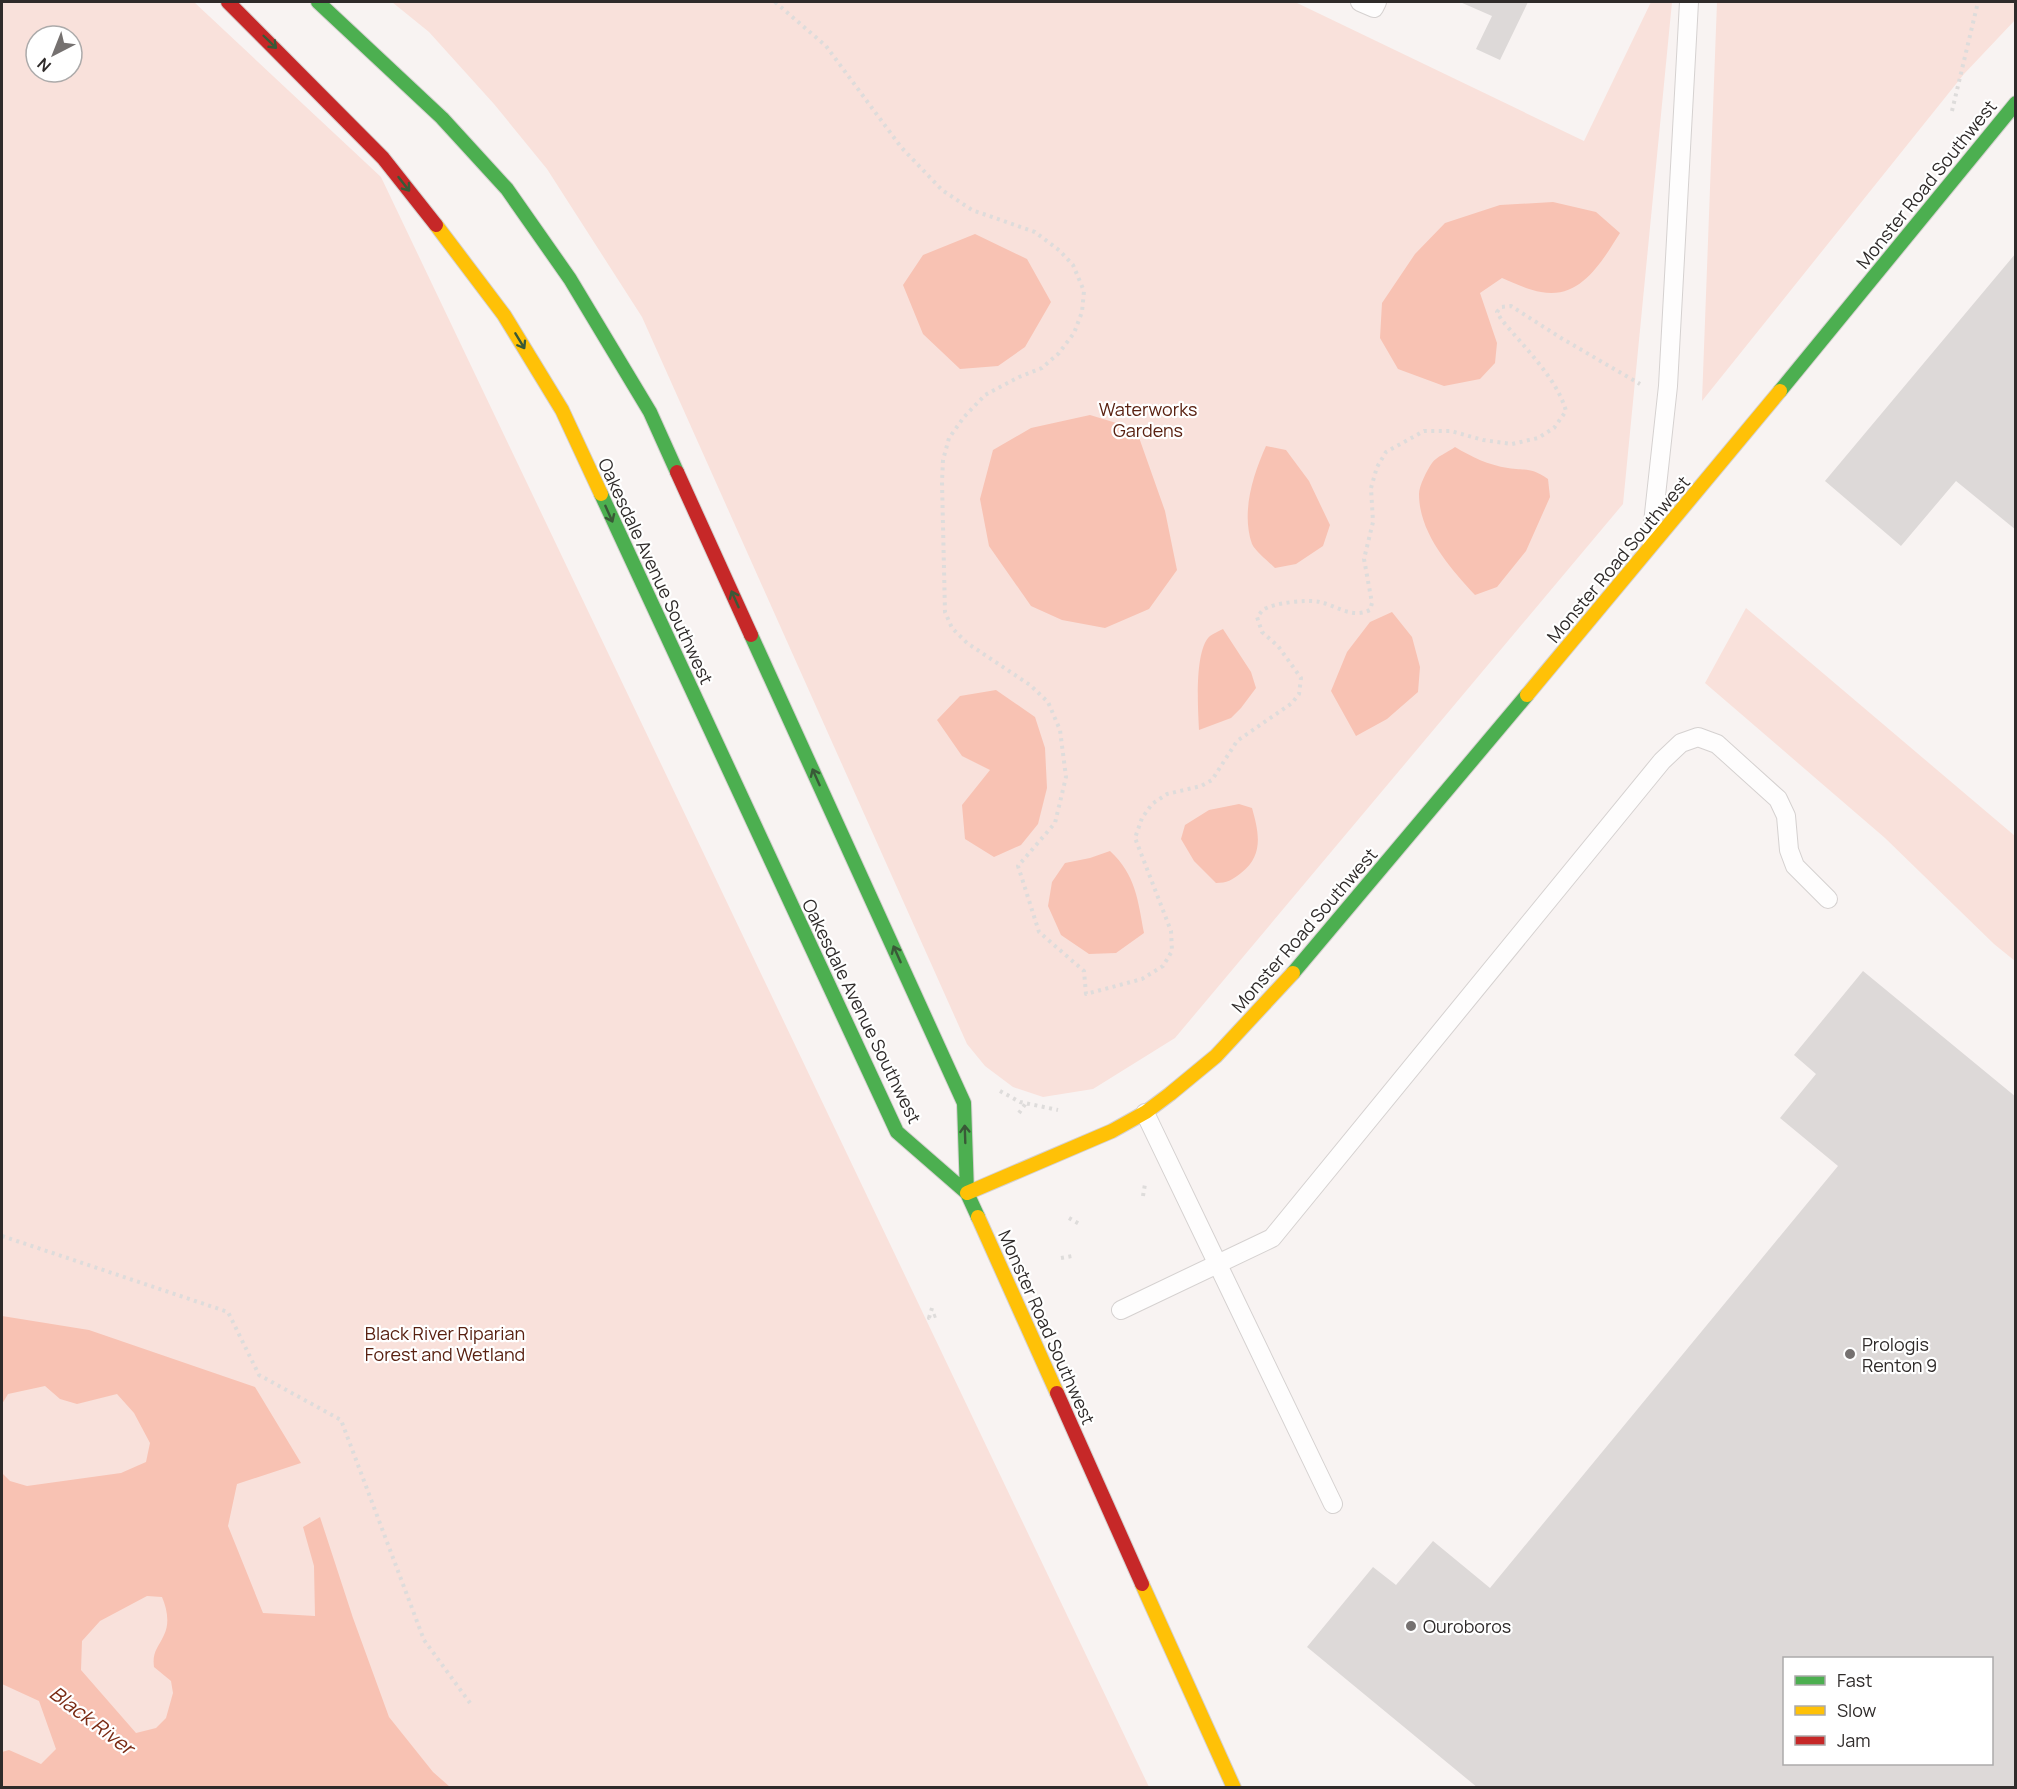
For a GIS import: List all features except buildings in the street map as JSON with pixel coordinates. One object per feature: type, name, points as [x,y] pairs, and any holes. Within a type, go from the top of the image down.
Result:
[{"type":"street","name":"Oakesdale Avenue Southwest","points":[[228,2],[383,158],[504,315],[562,410],[897,1132],[967,1193]]},
{"type":"street","points":[[318,2],[442,118],[507,189],[570,279],[650,412],[964,1103],[967,1193]]},
{"type":"street","name":"Monster Road Southwest","points":[[1234,1788],[967,1193],[1108,1133],[1145,1113],[1184,1084],[1216,1056],[1267,1003],[1650,549],[2016,103]]},
{"type":"lane","points":[[1360,2],[1374,8],[1377,2]]},
{"type":"lane","points":[[1650,549],[1666,398],[1689,2]]},
{"type":"lane","points":[[1121,1310],[1272,1238],[1662,761],[1682,743],[1698,737],[1717,744],[1778,799],[1786,816],[1789,850],[1795,866],[1828,900]]},
{"type":"lane","points":[[1145,1113],[1333,1504]]},
{"type":"path","points":[[775,2],[826,46],[901,147],[942,190],[972,210],[1035,232],[1060,251],[1073,265],[1084,291],[1082,312],[1074,333],[1059,353],[1042,368],[985,395],[964,417],[949,438],[943,460],[942,482],[945,612],[952,628],[967,643],[1036,691],[1048,702],[1060,730],[1066,777],[1055,823],[1018,866],[1039,932],[1084,971],[1086,994],[1142,979],[1163,966],[1172,951],[1171,931],[1135,838],[1142,818],[1152,804],[1167,794],[1201,786],[1212,780],[1237,741],[1292,703],[1299,694],[1301,678],[1278,646],[1262,632],[1257,617],[1265,608],[1310,600],[1351,614],[1362,614],[1370,610],[1372,603],[1364,559],[1373,522],[1371,488],[1377,467],[1386,452],[1424,431],[1451,431],[1483,440],[1512,444],[1521,442],[1538,438],[1554,428],[1566,411],[1551,380],[1501,319],[1497,312],[1501,307],[1511,306],[1666,398]]},
{"type":"path","points":[[1952,111],[1978,2]]},
{"type":"path","points":[[996,1089],[1026,1103],[1058,1110]]},
{"type":"path","points":[[1019,1113],[1026,1103]]},
{"type":"path","points":[[1143,1196],[1145,1184]]},
{"type":"path","points":[[1069,1218],[1081,1225]]},
{"type":"path","points":[[2,1236],[228,1312],[259,1376],[341,1420],[424,1640],[470,1703]]},
{"type":"path","points":[[1061,1258],[1072,1256]]},
{"type":"path","points":[[932,1308],[929,1318],[940,1314]]},
{"type":"green space","name":"Black River Riparian Forest and Wetland","points":[[2,2],[194,2],[381,177],[1149,1787],[2,1788]]},
{"type":"green space","name":"Waterworks Gardens","points":[[392,2],[1295,2],[1584,141],[1651,2],[1672,2],[1623,504],[1175,1038],[1093,1089],[1043,1097],[1013,1087],[985,1066],[967,1044],[642,317],[547,169],[494,104],[429,32]]},
{"type":"green space","points":[[1717,2],[2015,2],[2016,19],[1964,74],[1702,401]]},
{"type":"green space","points":[[1746,608],[2015,836],[2015,961],[1994,944],[1885,838],[1705,683]]},
{"type":"water","points":[[1553,202],[1596,212],[1620,233],[1589,276],[1568,290],[1555,293],[1531,290],[1502,278],[1480,293],[1497,343],[1495,363],[1480,379],[1444,386],[1398,369],[1380,338],[1382,303],[1415,254],[1445,223],[1500,205]]},
{"type":"water","points":[[975,234],[1027,259],[1051,302],[1025,347],[998,366],[960,369],[923,334],[903,285],[923,255]]},
{"type":"water","points":[[1090,415],[1136,429],[1165,511],[1177,570],[1149,609],[1105,628],[1062,620],[1031,606],[989,546],[980,499],[993,450],[1031,428]]},
{"type":"water","points":[[1266,446],[1286,450],[1309,481],[1330,525],[1323,546],[1296,564],[1275,568],[1252,544],[1248,519],[1253,481]]},
{"type":"water","points":[[1455,447],[1487,463],[1533,471],[1548,479],[1550,497],[1526,551],[1497,587],[1475,595],[1438,549],[1430,536],[1420,508],[1419,491],[1432,463]]},
{"type":"water","points":[[1392,612],[1412,637],[1420,667],[1418,692],[1387,719],[1356,736],[1331,691],[1347,652],[1370,622]]},
{"type":"water","points":[[1223,629],[1251,672],[1256,688],[1231,718],[1199,730],[1198,680],[1201,654],[1210,636]]},
{"type":"water","points":[[996,690],[1035,717],[1045,748],[1047,788],[1038,824],[1021,845],[994,857],[965,839],[962,805],[990,770],[962,756],[937,720],[960,696]]},
{"type":"water","points":[[1239,804],[1252,808],[1258,835],[1256,851],[1253,859],[1241,873],[1229,881],[1216,883],[1194,861],[1181,839],[1185,825],[1209,810]]},
{"type":"water","points":[[1110,851],[1119,860],[1131,879],[1144,933],[1116,953],[1089,954],[1061,935],[1048,906],[1052,882],[1065,863]]},
{"type":"water","name":"Black River","points":[[2,1316],[89,1330],[255,1387],[301,1463],[237,1484],[228,1526],[263,1613],[315,1616],[314,1566],[303,1527],[320,1517],[389,1717],[433,1772],[450,1787],[2,1787],[2,1752],[9,1750],[41,1764],[56,1749],[39,1701],[2,1684],[2,1473],[10,1481],[27,1486],[121,1473],[146,1462],[150,1443],[134,1413],[117,1394],[77,1404],[60,1399],[45,1386],[8,1394],[2,1404]],"holes":[[[147,1596],[162,1597],[167,1626],[155,1654],[154,1667],[171,1681],[173,1693],[166,1718],[156,1728],[136,1733],[81,1670],[82,1641],[100,1621]]]},
{"type":"traffic: fast","points":[[318,2],[442,118],[507,189],[570,279],[650,412],[677,472]]},
{"type":"traffic: fast","points":[[1780,391],[2016,103]]},
{"type":"traffic: fast","points":[[601,494],[897,1132],[967,1193]]},
{"type":"traffic: fast","points":[[751,635],[964,1103],[967,1193],[978,1217]]},
{"type":"traffic: fast","points":[[1293,973],[1527,695]]},
{"type":"traffic: slow","points":[[436,225],[504,315],[562,410],[601,494]]},
{"type":"traffic: slow","points":[[1527,695],[1780,391]]},
{"type":"traffic: slow","points":[[967,1193],[1112,1131],[1146,1112],[1216,1056],[1293,973]]},
{"type":"traffic: slow","points":[[978,1217],[1057,1393]]},
{"type":"traffic: slow","points":[[1142,1584],[1234,1788]]},
{"type":"traffic: jam","points":[[228,2],[383,158],[436,225]]},
{"type":"traffic: jam","points":[[677,472],[751,635]]},
{"type":"traffic: jam","points":[[1057,1393],[1142,1584]]},
{"type":"place","name":"Prologis Renton 9","points":[[1850,1354]]},
{"type":"place","name":"Ouroboros","points":[[1411,1626]]}]
